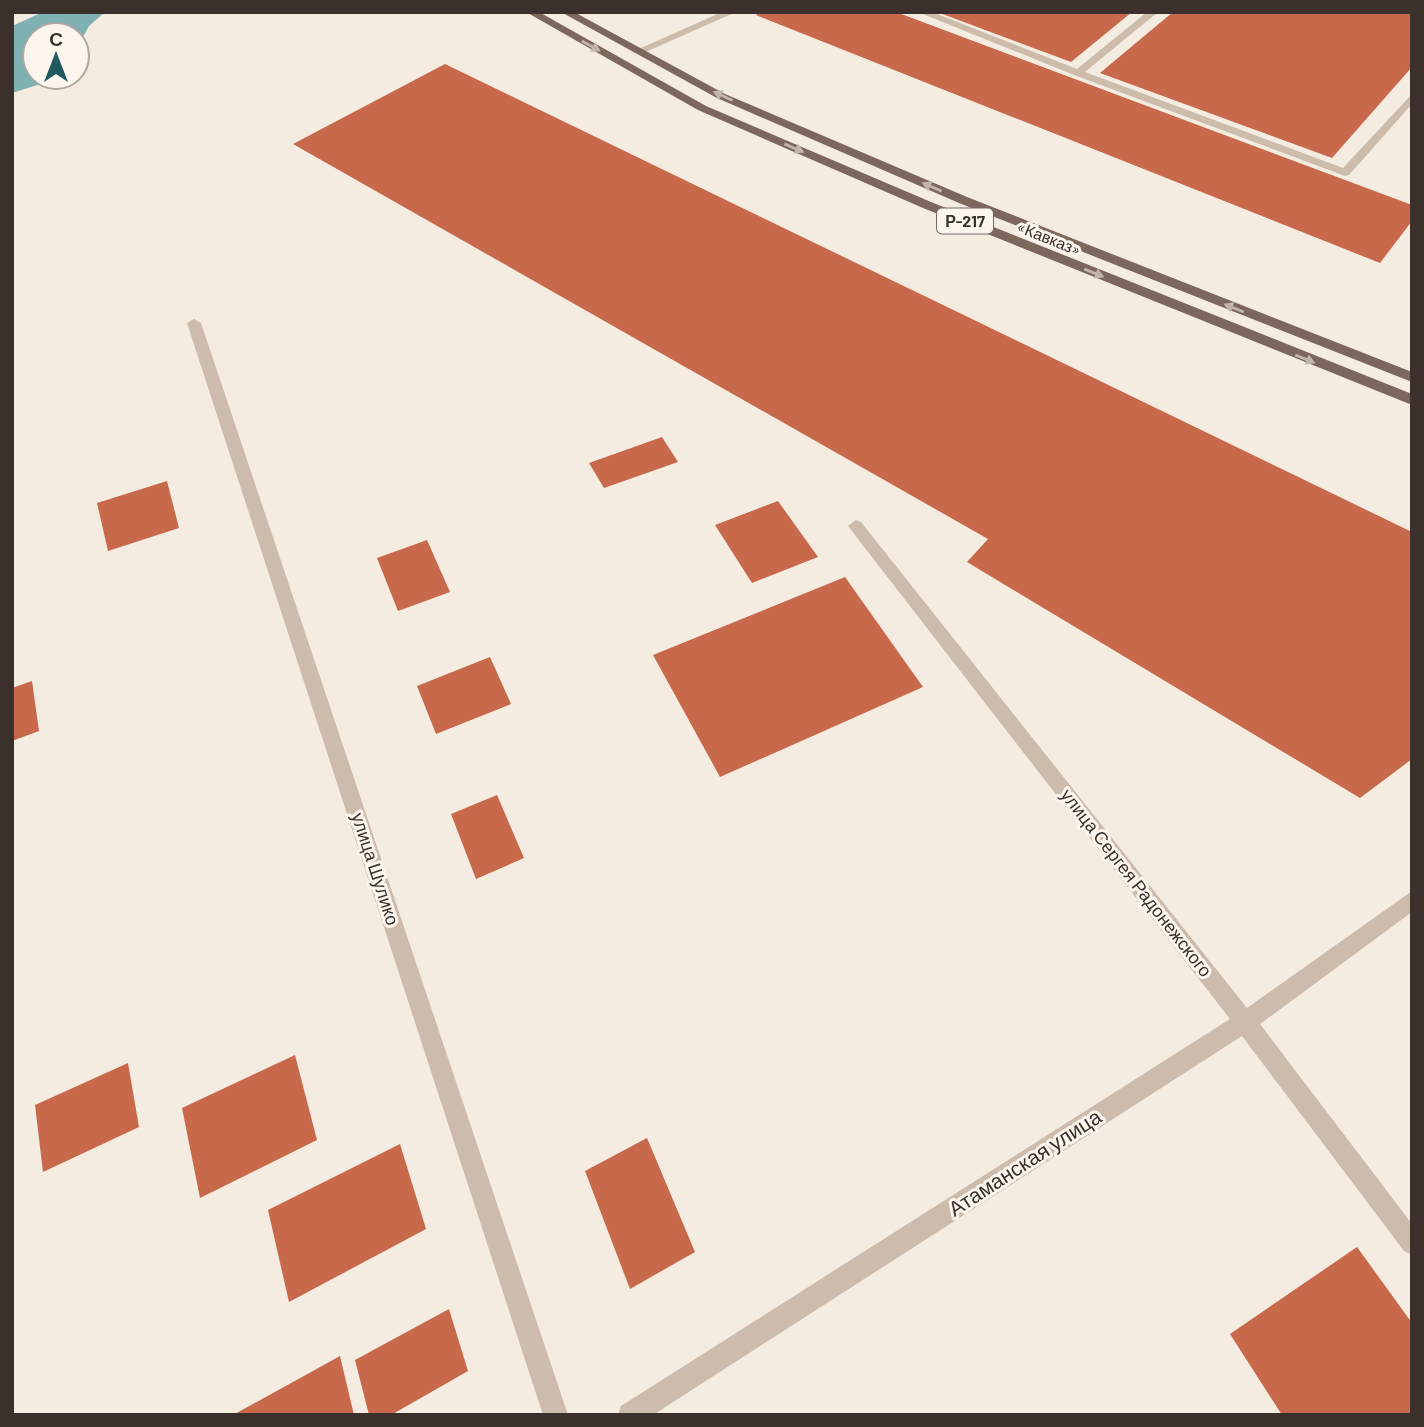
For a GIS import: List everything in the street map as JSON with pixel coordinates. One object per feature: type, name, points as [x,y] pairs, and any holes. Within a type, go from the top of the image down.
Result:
[{"type":"main road","name":"«Кавказ»","points":[[531,12],[702,108],[927,205],[1412,401]]},
{"type":"main road","name":"«Кавказ»","points":[[566,12],[721,96],[963,200],[1412,377]]},
{"type":"street","points":[[637,52],[731,12]]},
{"type":"street","points":[[923,12],[1345,173],[1412,97]]},
{"type":"street","points":[[1078,73],[1153,12]]},
{"type":"street","name":"улица Шулико","points":[[194,323],[556,1415]]},
{"type":"street","name":"улица Сергея Радонежского","points":[[856,526],[1245,1022],[1412,1243]]},
{"type":"street","name":"Атаманская улица","points":[[630,1415],[1245,1022],[1412,900]]},
{"type":"water","points":[[43,12],[105,12],[91,24],[91,21],[23,21]]},
{"type":"water","points":[[21,22],[21,90],[12,93],[12,26]]},
{"type":"building","points":[[760,12],[896,12],[1412,205],[1412,221],[1380,263],[756,15]]},
{"type":"building","points":[[937,12],[1132,12],[1071,62]]},
{"type":"building","points":[[1173,12],[1412,12],[1412,67],[1332,158],[1100,73]]},
{"type":"building","points":[[445,64],[1412,532],[1412,759],[1360,798],[967,562],[988,539],[293,144]]},
{"type":"building","points":[[662,437],[678,462],[604,488],[589,463]]},
{"type":"building","points":[[167,481],[179,528],[108,551],[97,503]]},
{"type":"building","points":[[778,501],[818,557],[752,583],[715,525]]},
{"type":"building","points":[[427,540],[450,592],[398,611],[377,558]]},
{"type":"building","points":[[845,577],[923,687],[720,777],[653,655]]},
{"type":"building","points":[[490,657],[511,704],[436,734],[417,686]]},
{"type":"building","points":[[32,681],[39,731],[12,741],[12,688]]},
{"type":"building","points":[[497,795],[524,858],[476,879],[451,814]]},
{"type":"building","points":[[295,1055],[317,1140],[200,1198],[182,1108]]},
{"type":"building","points":[[128,1063],[139,1127],[43,1172],[35,1105]]},
{"type":"building","points":[[647,1138],[695,1252],[630,1289],[585,1171]]},
{"type":"building","points":[[400,1144],[426,1229],[289,1302],[268,1210]]},
{"type":"building","points":[[1357,1247],[1412,1323],[1412,1415],[1282,1415],[1230,1334]]},
{"type":"building","points":[[449,1309],[468,1371],[391,1415],[369,1415],[355,1360]]},
{"type":"building","points":[[340,1356],[354,1415],[233,1415]]}]
